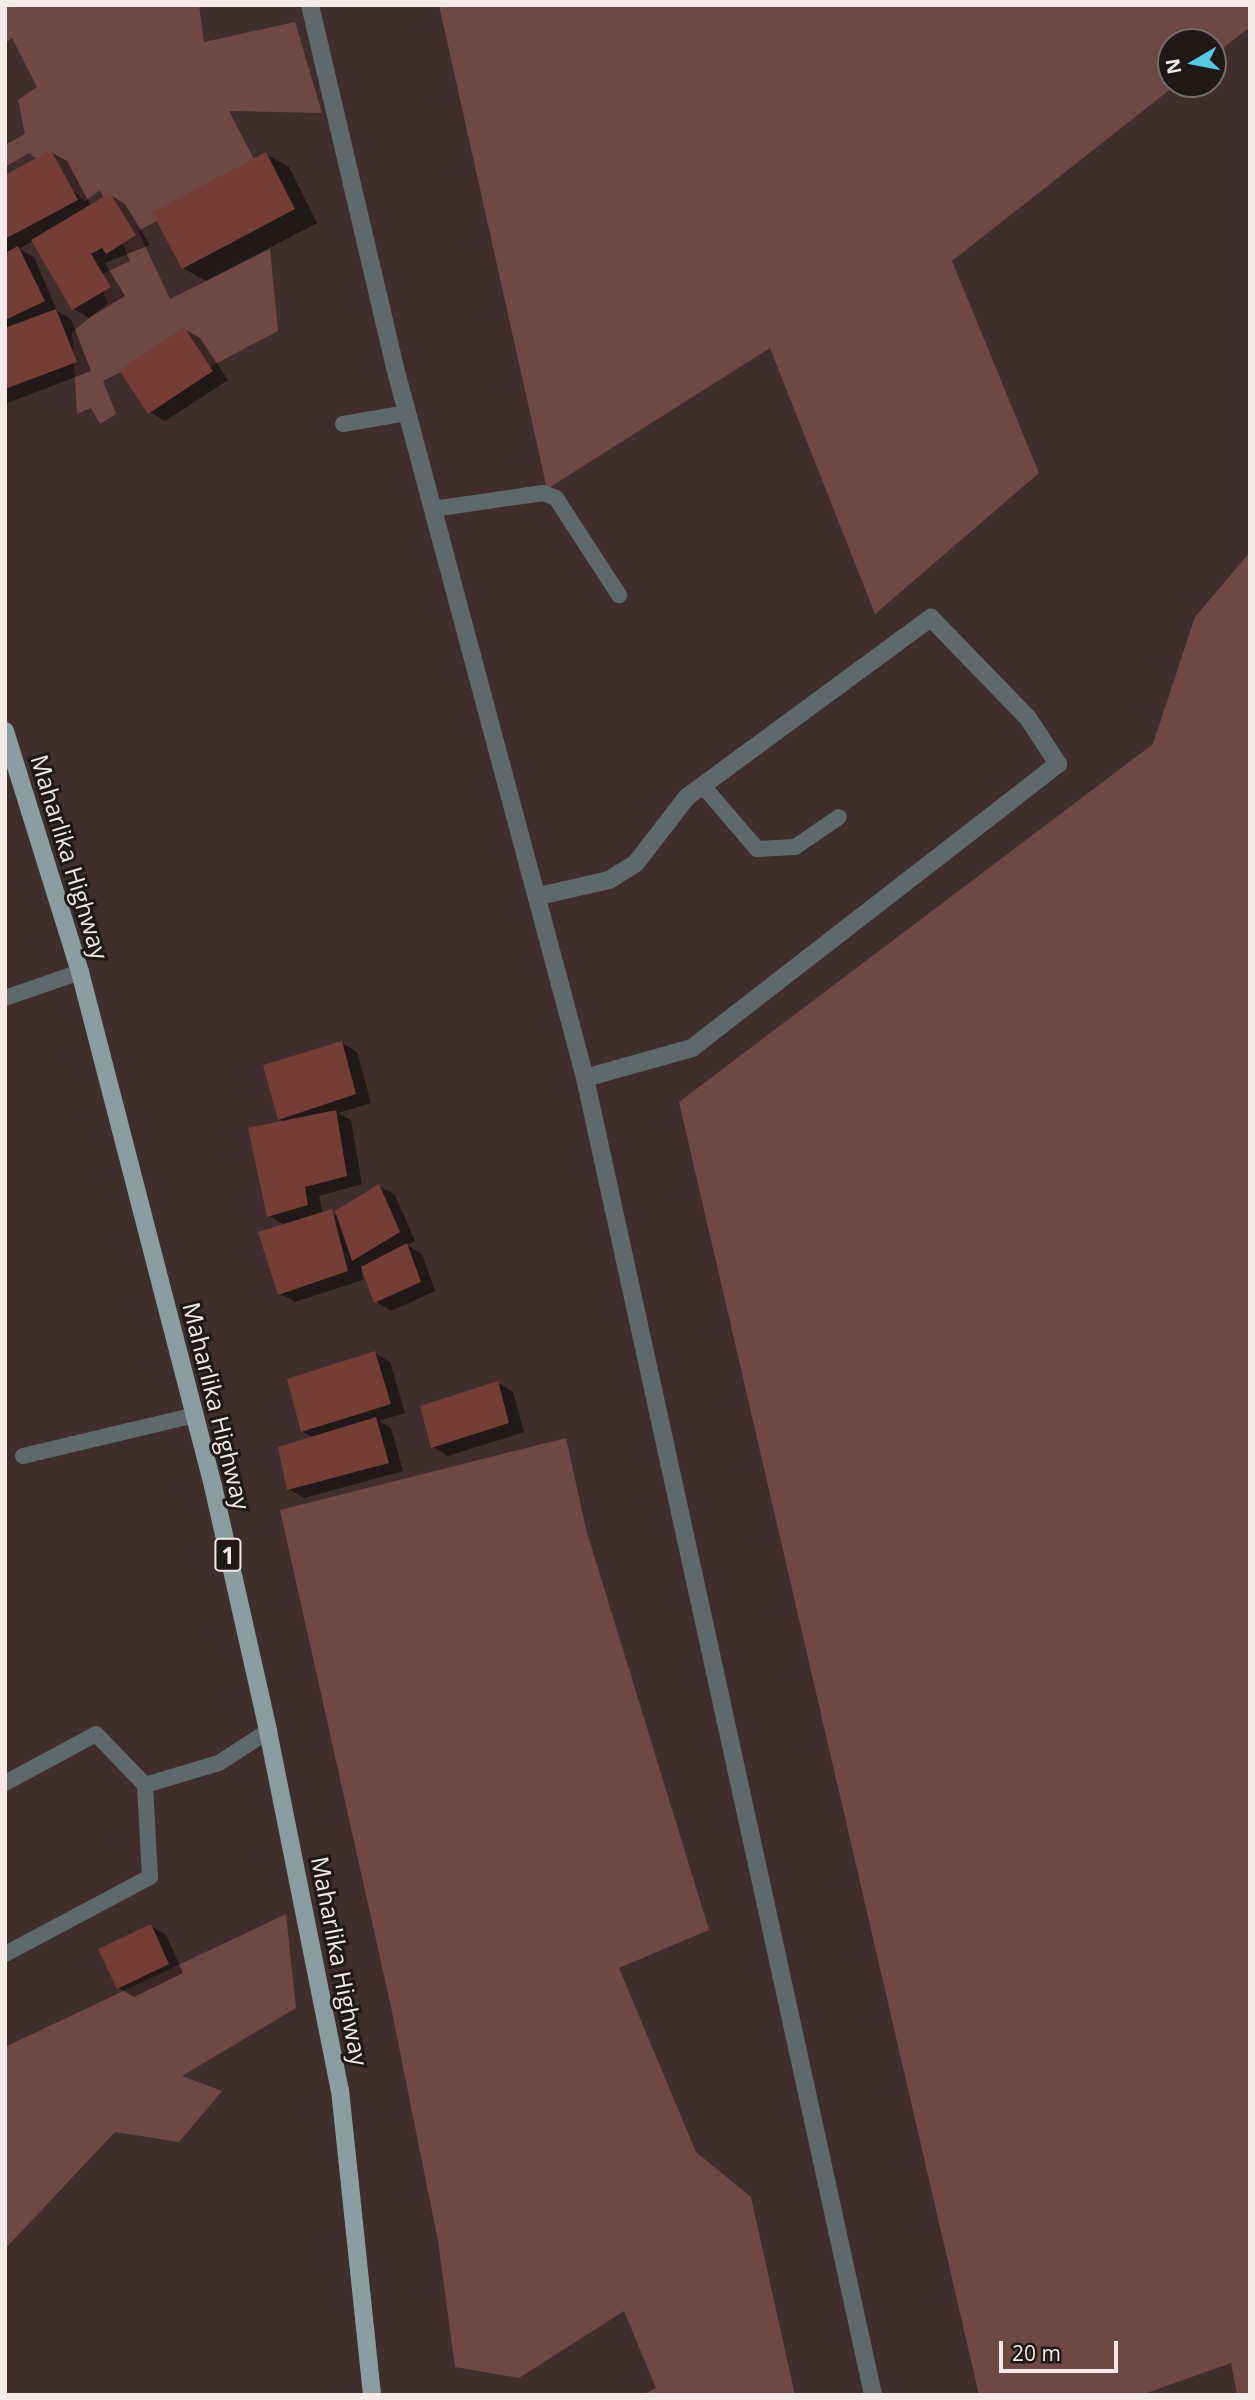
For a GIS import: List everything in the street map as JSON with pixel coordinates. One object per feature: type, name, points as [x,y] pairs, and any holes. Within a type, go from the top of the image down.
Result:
[{"type":"main road","name":"Maharlika Highway","points":[[5,731],[80,972],[195,1415],[268,1731],[340,2090],[373,2395]]},
{"type":"street","points":[[310,5],[407,413],[539,896],[585,1077],[873,2395]]},
{"type":"street","points":[[539,896],[609,880],[636,863],[703,786],[931,618],[1028,718],[1058,764],[692,1048],[585,1077]]},
{"type":"lane","points":[[343,424],[407,413]]},
{"type":"lane","points":[[433,509],[543,493],[556,498],[619,595]]},
{"type":"lane","points":[[703,786],[757,849],[795,847],[839,817]]},
{"type":"lane","points":[[5,998],[80,972]]},
{"type":"lane","points":[[23,1456],[195,1415]]},
{"type":"lane","points":[[145,1785],[219,1763],[268,1731]]},
{"type":"lane","points":[[5,1783],[96,1734],[145,1785],[150,1877],[5,1954]]},
{"type":"shaded area","points":[[5,5],[199,5],[204,42],[295,22],[322,113],[229,111],[258,167],[138,231],[170,299],[270,249],[278,331],[198,373],[177,344],[103,381],[116,414],[100,424],[91,408],[77,414],[72,332],[108,303],[96,277],[130,261],[100,190],[85,201],[29,153],[5,167],[5,145],[25,134],[18,100],[37,87],[12,38],[5,43]]},
{"type":"shaded area","points":[[439,5],[1250,5],[1250,27],[1227,45],[1227,28],[1157,28],[1157,98],[1159,98],[952,261],[1039,473],[875,614],[770,348],[547,489]]},
{"type":"shaded area","points":[[1250,552],[1250,2395],[1237,2395],[1231,2363],[1141,2395],[979,2395],[679,1102],[1153,744],[1195,617]]},
{"type":"shaded area","points":[[566,1438],[586,1529],[709,1930],[619,1968],[696,2152],[751,2197],[795,2395],[642,2395],[656,2388],[624,2311],[519,2378],[455,2367],[438,2241],[391,2007],[280,1510]]},
{"type":"shaded area","points":[[286,1914],[296,2008],[182,2076],[222,2091],[179,2142],[115,2132],[5,2249],[5,2047]]},
{"type":"building","points":[[51,150],[78,200],[5,239],[5,175]]},
{"type":"building","points":[[266,152],[295,209],[182,269],[152,212]]},
{"type":"building","points":[[110,193],[136,235],[106,254],[102,248],[91,254],[111,287],[72,310],[31,240]]},
{"type":"building","points":[[18,246],[45,301],[5,320],[5,253]]},
{"type":"building","points":[[56,309],[77,362],[5,389],[5,328]]},
{"type":"building","points":[[184,327],[213,371],[148,414],[119,370]]},
{"type":"building","points":[[342,1041],[356,1094],[278,1120],[263,1065]]},
{"type":"building","points":[[336,1110],[347,1176],[305,1187],[308,1205],[267,1217],[248,1128]]},
{"type":"building","points":[[379,1184],[400,1232],[352,1261],[335,1211]]},
{"type":"building","points":[[332,1209],[348,1271],[278,1295],[258,1232]]},
{"type":"building","points":[[407,1243],[421,1282],[374,1303],[361,1267]]},
{"type":"building","points":[[375,1351],[391,1404],[301,1432],[287,1379]]},
{"type":"building","points":[[498,1381],[509,1423],[431,1448],[420,1406]]},
{"type":"building","points":[[376,1417],[389,1463],[287,1490],[278,1447]]},
{"type":"building","points":[[151,1924],[169,1964],[117,1989],[98,1949]]}]
